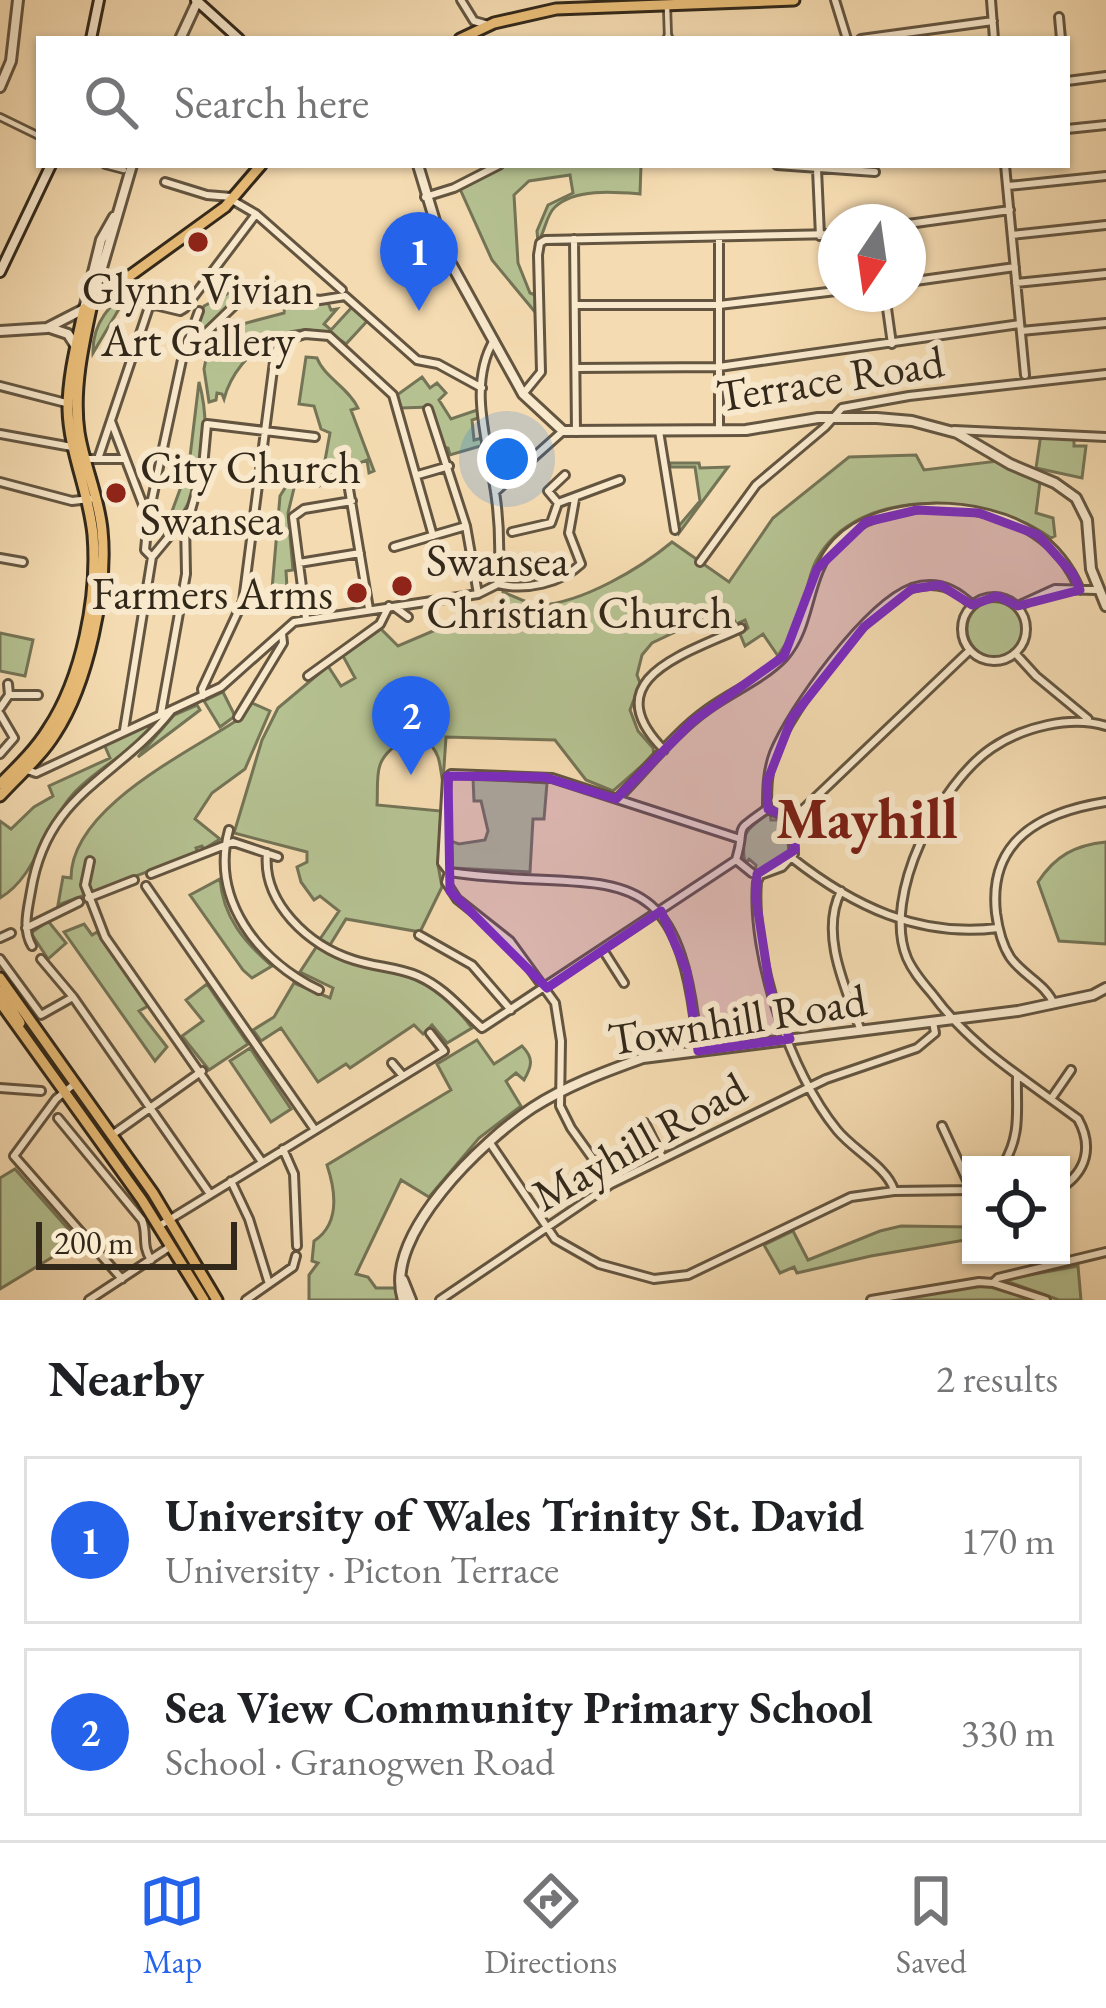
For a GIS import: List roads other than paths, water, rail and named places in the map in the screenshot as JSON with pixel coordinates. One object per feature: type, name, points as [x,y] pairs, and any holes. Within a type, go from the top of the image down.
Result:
[{"type":"main road","points":[[474,36],[494,23],[556,9],[794,0]]},
{"type":"main road","points":[[80,461],[72,447],[68,404],[76,347],[88,307],[236,197],[259,168]]},
{"type":"main road","points":[[0,796],[55,735],[74,701],[89,647],[104,548],[80,461],[77,409],[88,307]]},
{"type":"main road","points":[[0,784],[49,728],[81,646],[92,568],[91,499]]},
{"type":"main road","points":[[0,978],[204,1300]]},
{"type":"main road","points":[[0,991],[30,1045]]},
{"type":"main road","points":[[0,1002],[30,1045],[111,1136],[170,1219],[217,1300]]},
{"type":"street","points":[[0,87],[11,61],[18,0]]},
{"type":"street","points":[[93,36],[99,0]]},
{"type":"street","points":[[181,36],[197,0],[236,36]]},
{"type":"street","points":[[461,0],[474,21],[494,23]]},
{"type":"street","points":[[835,0],[846,36]]},
{"type":"street","points":[[991,0],[994,36]]},
{"type":"street","points":[[667,6],[668,36]]},
{"type":"street","points":[[1059,17],[1061,36]]},
{"type":"street","points":[[883,36],[993,21]]},
{"type":"street","points":[[1070,81],[1106,76]]},
{"type":"street","points":[[0,117],[36,135]]},
{"type":"street","points":[[1070,129],[1106,124]]},
{"type":"street","points":[[0,272],[50,168]]},
{"type":"street","points":[[47,328],[88,307],[101,240],[114,217],[128,168]]},
{"type":"street","points":[[419,168],[437,238],[523,394],[563,430],[495,492]]},
{"type":"street","points":[[424,197],[493,168]]},
{"type":"street","points":[[801,168],[875,172]]},
{"type":"street","points":[[1006,168],[1025,374]]},
{"type":"street","points":[[817,170],[819,204]]},
{"type":"street","points":[[1007,186],[1106,176]]},
{"type":"street","points":[[165,182],[236,197],[343,290]]},
{"type":"street","points":[[926,222],[1010,210]]},
{"type":"street","points":[[99,456],[149,307],[185,308],[256,214]]},
{"type":"street","points":[[1012,235],[1106,225]]},
{"type":"street","points":[[523,394],[541,372],[540,243],[818,236]]},
{"type":"street","points":[[719,238],[719,430]]},
{"type":"street","points":[[574,239],[576,432]]},
{"type":"street","points":[[926,279],[1015,266]]},
{"type":"street","points":[[1016,283],[1106,274]]},
{"type":"street","points":[[145,288],[154,305]]},
{"type":"street","points":[[183,355],[240,300],[268,293],[315,300],[345,296],[417,360],[438,364],[482,388]]},
{"type":"street","points":[[574,305],[719,305],[818,293]]},
{"type":"street","points":[[152,557],[145,550],[152,494],[183,355],[200,311]]},
{"type":"street","points":[[888,312],[892,344]]},
{"type":"street","points":[[576,368],[719,367],[1020,327],[1106,323]]},
{"type":"street","points":[[0,332],[47,328],[68,334],[76,347]]},
{"type":"street","points":[[202,696],[243,601],[272,372],[280,342],[305,334],[329,336],[393,395],[433,536]]},
{"type":"street","points":[[494,340],[482,388],[482,417],[500,530],[498,584]]},
{"type":"street","name":"Terrace Road","points":[[563,430],[719,430],[833,419],[842,408],[872,402],[1106,374]]},
{"type":"street","points":[[0,386],[68,404]]},
{"type":"street","points":[[428,409],[466,526],[478,594]]},
{"type":"street","points":[[700,562],[756,484],[833,419],[895,419],[949,430],[1106,437]]},
{"type":"street","points":[[111,420],[148,518]]},
{"type":"street","points":[[124,730],[152,557],[167,534],[184,521],[200,480],[207,424],[315,436]]},
{"type":"street","points":[[949,430],[1076,498],[1088,520],[1096,590],[1106,606]]},
{"type":"street","points":[[659,431],[675,530]]},
{"type":"street","points":[[0,434],[72,447]]},
{"type":"street","points":[[80,461],[99,456],[125,459]]},
{"type":"street","points":[[416,476],[449,466]]},
{"type":"street","points":[[346,471],[369,609]]},
{"type":"street","points":[[558,503],[548,491],[565,475]]},
{"type":"street","points":[[27,770],[41,771],[202,696],[236,677],[294,622],[478,594],[498,584],[513,588],[567,577],[581,564],[569,532],[575,499],[582,491],[620,480]]},
{"type":"street","points":[[0,482],[72,501],[91,499]]},
{"type":"street","points":[[140,496],[152,494]]},
{"type":"street","points":[[512,532],[551,523],[558,503],[575,499]]},
{"type":"street","points":[[306,618],[293,517],[304,509],[352,501]]},
{"type":"street","points":[[616,799],[707,709],[784,656],[799,634],[817,569],[838,540],[866,522],[889,513],[933,509],[1005,520],[1050,546],[1065,561],[1079,590]]},
{"type":"street","points":[[161,713],[186,574],[188,530],[184,521]]},
{"type":"street","points":[[394,547],[466,526]]},
{"type":"street","points":[[298,562],[360,553]]},
{"type":"street","points":[[0,558],[23,562]]},
{"type":"street","points":[[767,809],[767,773],[782,736],[818,680],[864,627],[897,597],[928,585],[951,588],[972,605]]},
{"type":"street","points":[[1018,606],[1055,589],[1096,590]]},
{"type":"street","points":[[997,596],[1018,606],[1027,632],[1015,653],[992,661],[970,650],[962,631],[972,605],[997,596]]},
{"type":"street","points":[[391,606],[409,617]]},
{"type":"street","points":[[308,676],[380,624],[391,606]]},
{"type":"street","points":[[664,750],[643,728],[636,710],[639,692],[667,662],[741,628]]},
{"type":"street","points":[[238,717],[283,643],[281,634]]},
{"type":"street","points":[[793,819],[970,650]]},
{"type":"street","points":[[1015,653],[1091,722]]},
{"type":"street","points":[[0,754],[12,743],[13,734],[0,711],[9,695],[8,685]]},
{"type":"street","points":[[9,695],[38,695]]},
{"type":"street","points":[[32,946],[26,928],[34,873],[53,828],[83,789],[136,751],[173,708]]},
{"type":"street","points":[[1070,1181],[1084,1163],[1086,1140],[1078,1119],[950,1020],[909,963],[902,922],[910,871],[922,837],[942,802],[990,749],[1041,727],[1091,722],[1106,726]]},
{"type":"street","points":[[698,1051],[687,971],[660,912],[637,893],[605,884],[449,872],[442,863],[447,778],[452,774],[544,777],[737,838]]},
{"type":"street","points":[[1054,1005],[1048,992],[1010,958],[998,928],[995,881],[1001,859],[1031,828],[1054,814],[1106,802]]},
{"type":"street","points":[[767,809],[793,819]]},
{"type":"street","points":[[736,860],[737,838],[746,821],[767,809]]},
{"type":"street","points":[[756,874],[782,867],[792,858],[793,819]]},
{"type":"street","points":[[229,830],[227,886],[239,920],[269,955],[319,990]]},
{"type":"street","points":[[151,874],[232,842],[278,856]]},
{"type":"street","points":[[266,853],[270,889],[300,928],[341,956],[432,983],[457,1001],[480,1028],[736,860]]},
{"type":"street","points":[[792,858],[841,892],[902,922],[951,929],[998,928]]},
{"type":"street","points":[[736,860],[756,874]]},
{"type":"street","points":[[90,861],[85,885],[105,937],[262,1162]]},
{"type":"street","points":[[449,872],[450,890],[510,941],[547,988],[560,1022],[560,1106],[611,1184]]},
{"type":"street","points":[[756,874],[766,971],[810,1087],[841,1135],[889,1177],[894,1191]]},
{"type":"street","points":[[88,898],[134,880]]},
{"type":"street","points":[[146,886],[314,1130]]},
{"type":"street","points":[[841,892],[834,908],[834,941],[861,1031]]},
{"type":"street","points":[[26,928],[79,902]]},
{"type":"street","points":[[0,938],[11,933]]},
{"type":"street","points":[[419,935],[472,965],[511,1010]]},
{"type":"street","points":[[603,950],[624,983]]},
{"type":"street","points":[[0,958],[41,1015],[73,997]]},
{"type":"street","points":[[40,959],[73,997],[210,1194]]},
{"type":"street","name":"Townhill Road","points":[[407,1300],[402,1279],[407,1248],[423,1220],[488,1141],[559,1092],[643,1058],[1054,1005],[1106,988]]},
{"type":"street","name":"Mayhill Road","points":[[440,1300],[611,1184],[810,1087],[917,1048],[935,1033],[933,1022]]},
{"type":"street","points":[[159,1226],[443,1051],[430,1033]]},
{"type":"street","points":[[392,1063],[403,1076]]},
{"type":"street","points":[[1052,1099],[1071,1070]]},
{"type":"street","points":[[111,1136],[202,1071]]},
{"type":"street","points":[[1007,1156],[1020,1116],[1017,1076]]},
{"type":"street","points":[[0,1088],[41,1090]]},
{"type":"street","points":[[14,1156],[68,1088]]},
{"type":"street","points":[[58,1118],[142,1220],[142,1244],[151,1259]]},
{"type":"street","points":[[645,1123],[662,1157]]},
{"type":"street","points":[[942,1126],[962,1169]]},
{"type":"street","points":[[488,1141],[555,1239],[604,1266],[639,1277],[670,1279],[707,1268],[851,1197],[962,1189]]},
{"type":"street","points":[[284,1149],[294,1174],[298,1246]]},
{"type":"street","points":[[0,1151],[14,1156],[122,1279]]},
{"type":"street","points":[[231,1181],[269,1284]]},
{"type":"street","points":[[89,1300],[171,1246]]},
{"type":"street","points":[[993,1282],[1106,1252]]},
{"type":"street","points":[[246,1300],[293,1267],[296,1256]]},
{"type":"street","points":[[871,1300],[993,1282],[1046,1300]]},
{"type":"place","name":"Glynn Vivian Art Gallery","points":[[198,242]]},
{"type":"place","name":"University of Wales Trinity St. David","points":[[419,311]]},
{"type":"place","name":"City Church Swansea","points":[[116,493]]},
{"type":"place","name":"Swansea Christian Church","points":[[402,586]]},
{"type":"place","name":"Farmers Arms","points":[[357,593]]},
{"type":"place","name":"Sea View Community Primary School","points":[[411,775]]},
{"type":"district","name":"Mayhill","points":[[867,818]]}]
